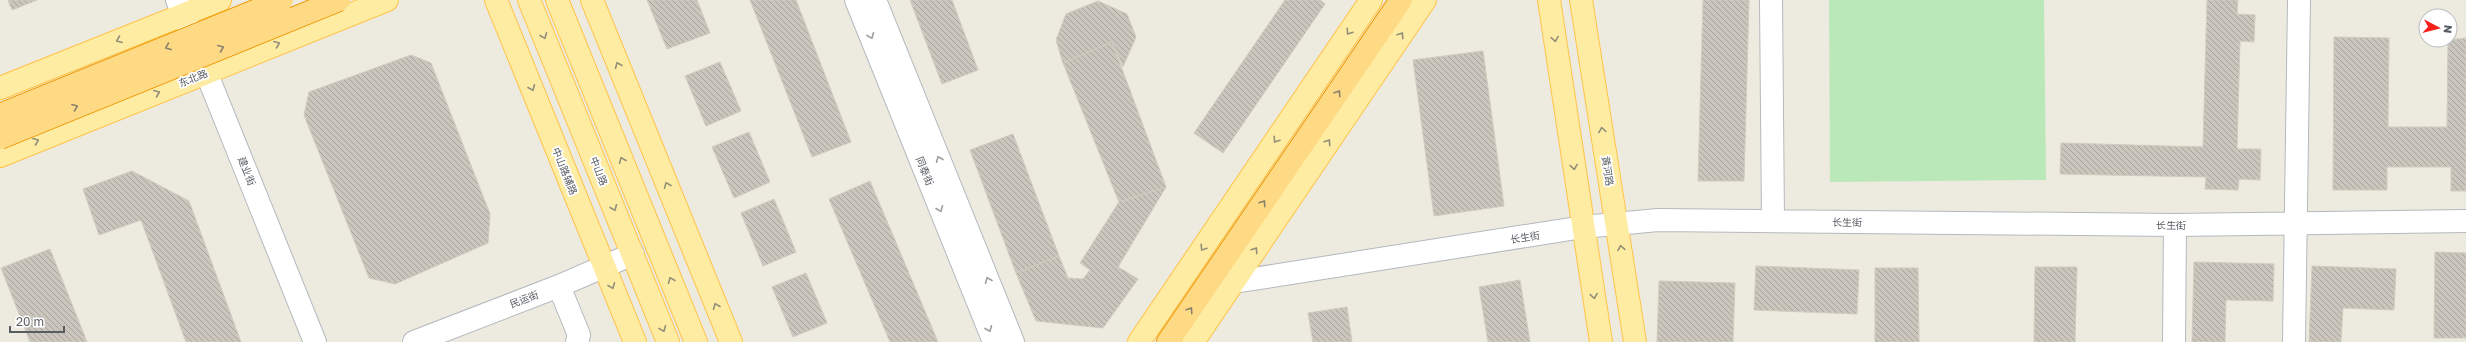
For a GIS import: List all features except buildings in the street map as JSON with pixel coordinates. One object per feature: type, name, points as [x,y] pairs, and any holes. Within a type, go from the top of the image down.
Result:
[{"type":"highway","points":[[0,115],[282,0]]},
{"type":"highway","name":"东北路","points":[[0,138],[339,0]]},
{"type":"highway","points":[[1168,342],[1401,0]]},
{"type":"main road","points":[[0,88],[180,7],[220,0]]},
{"type":"main road","name":"东北路","points":[[0,156],[387,0]]},
{"type":"main road","name":"中山路辅路","points":[[496,0],[635,342]]},
{"type":"main road","name":"中山路","points":[[529,0],[668,342]]},
{"type":"main road","points":[[556,0],[696,342]]},
{"type":"main road","points":[[592,0],[730,342]]},
{"type":"main road","points":[[1140,342],[1370,0]]},
{"type":"main road","points":[[1193,342],[1425,0]]},
{"type":"main road","points":[[1549,0],[1601,342]]},
{"type":"main road","name":"黄河路","points":[[1581,0],[1635,342]]},
{"type":"street","name":"同泰街","points":[[856,0],[994,342]]},
{"type":"street","name":"同泰街","points":[[875,0],[1013,342]]},
{"type":"street","points":[[1771,0],[1773,222]]},
{"type":"street","points":[[2294,342],[2297,222],[2299,0]]},
{"type":"street","name":"建业街","points":[[180,7],[315,342]]},
{"type":"street","name":"长生街","points":[[1234,282],[1583,228],[1658,220],[2175,225],[2297,222],[2466,222]]},
{"type":"street","points":[[2174,342],[2175,225]]},
{"type":"street","name":"民运街","points":[[416,342],[559,286],[633,254]]},
{"type":"street","points":[[559,286],[579,335],[577,342]]},
{"type":"green space","points":[[1829,0],[2044,0],[2046,180],[1830,182]]}]
